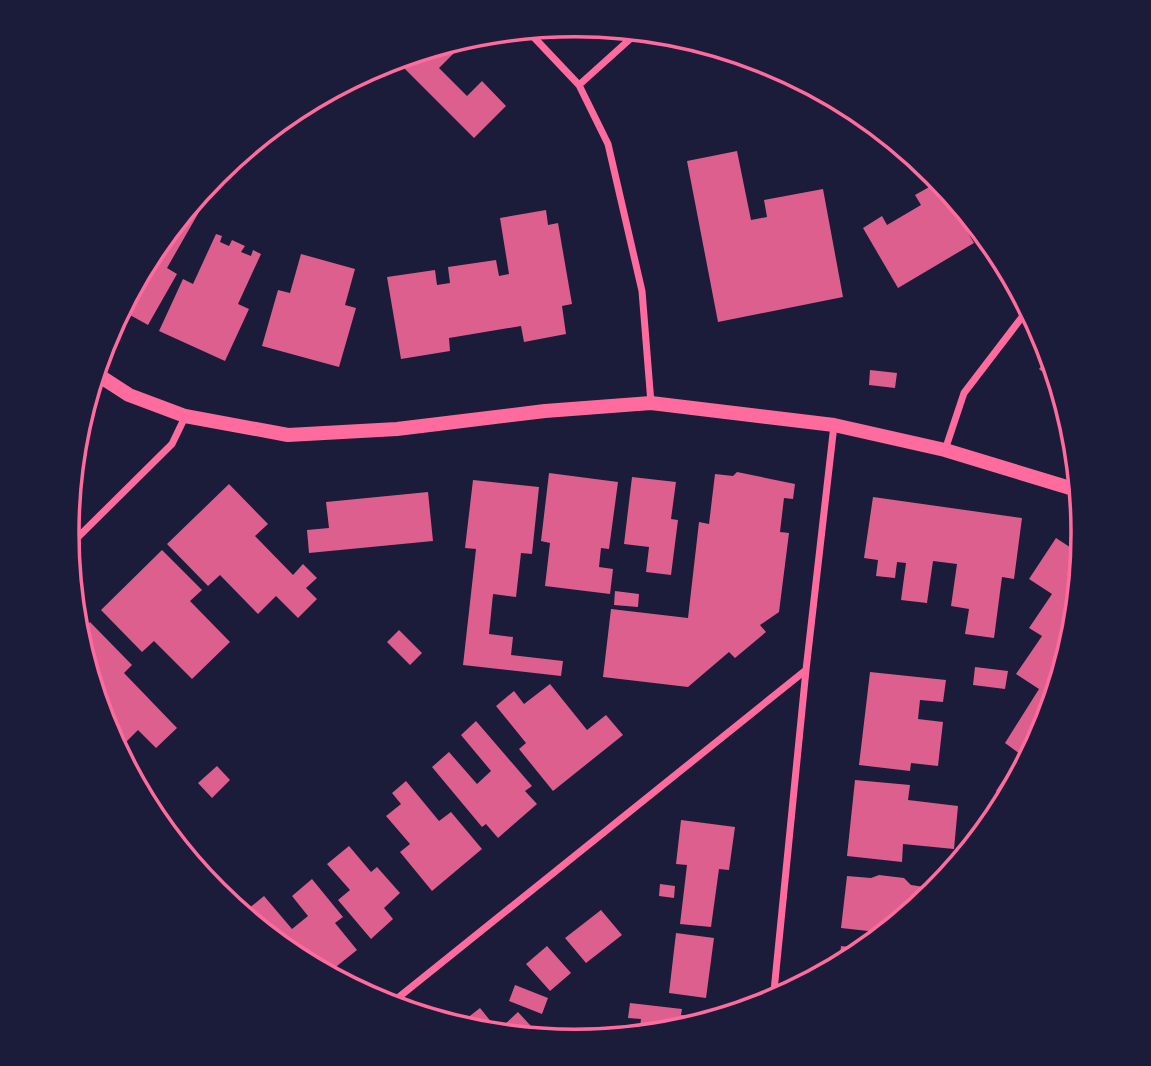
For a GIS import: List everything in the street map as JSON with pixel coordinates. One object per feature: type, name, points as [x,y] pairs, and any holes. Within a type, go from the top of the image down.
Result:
[{"type":"main road","points":[[104,379],[129,395],[186,416],[288,435],[397,429],[545,411],[651,403],[834,425],[945,450],[1070,488]]},
{"type":"street","points":[[535,39],[579,85],[608,144],[642,291],[651,403]]},
{"type":"street","points":[[579,85],[629,40]]},
{"type":"street","points":[[945,450],[964,393],[1022,317]]},
{"type":"street","points":[[79,536],[172,444],[186,416]]},
{"type":"street","points":[[774,987],[834,425]]},
{"type":"street","points":[[400,996],[806,670]]},
{"type":"building","points":[[454,53],[439,68],[467,96],[482,81],[506,106],[474,138],[404,68]]},
{"type":"building","points":[[737,151],[751,220],[767,217],[764,200],[823,189],[843,297],[718,322],[687,161]]},
{"type":"building","points":[[930,186],[961,221],[974,243],[898,288],[863,228],[882,216],[887,225],[921,205],[915,195]]},
{"type":"building","points":[[546,210],[548,225],[558,223],[572,304],[562,306],[566,334],[524,342],[521,326],[449,338],[450,351],[401,359],[387,277],[435,270],[437,285],[450,283],[448,267],[496,260],[499,276],[509,274],[500,218]]},
{"type":"building","points":[[198,211],[167,268],[177,274],[148,325],[130,315],[163,257]]},
{"type":"building","points":[[216,234],[222,236],[220,242],[229,246],[232,240],[245,246],[241,252],[251,256],[253,250],[261,254],[238,304],[249,309],[225,361],[159,331],[183,279],[193,284]]},
{"type":"building","points":[[301,254],[355,269],[345,305],[356,308],[339,367],[262,346],[278,290],[290,293]]},
{"type":"building","points":[[870,370],[897,373],[895,388],[869,385]]},
{"type":"building","points":[[737,472],[795,484],[793,499],[784,498],[780,532],[789,533],[779,612],[760,625],[766,632],[735,658],[729,652],[688,687],[603,677],[611,609],[688,618],[699,522],[709,524],[715,474],[733,476]]},
{"type":"building","points":[[549,473],[618,482],[609,549],[601,548],[599,567],[613,569],[610,594],[545,586],[550,543],[541,541]]},
{"type":"building","points":[[632,477],[676,482],[671,519],[678,520],[671,575],[646,572],[649,547],[624,544]]},
{"type":"building","points":[[473,480],[539,487],[532,554],[521,553],[516,597],[493,594],[489,634],[513,637],[511,655],[563,661],[561,676],[463,665],[476,549],[465,548]]},
{"type":"building","points":[[229,484],[268,524],[255,536],[293,575],[303,564],[317,578],[306,588],[317,599],[298,618],[276,596],[258,614],[220,575],[208,586],[167,544]]},
{"type":"building","points":[[428,492],[433,541],[309,553],[307,530],[329,528],[326,502]]},
{"type":"building","points":[[873,497],[1022,518],[1014,579],[1002,577],[994,638],[965,634],[969,609],[951,606],[957,564],[933,561],[927,603],[901,600],[906,563],[897,562],[895,578],[876,576],[878,560],[864,558]]},
{"type":"building","points":[[1056,538],[1072,548],[1068,598],[1055,661],[1034,723],[1020,754],[1005,743],[1039,689],[1016,674],[1042,636],[1029,628],[1052,594],[1029,579]]},
{"type":"building","points":[[162,550],[202,590],[190,601],[230,642],[192,679],[154,641],[142,652],[101,610]]},
{"type":"building","points":[[615,591],[639,594],[638,607],[614,605]]},
{"type":"building","points":[[90,622],[132,665],[124,673],[177,728],[156,748],[138,730],[126,742],[106,693],[88,624]]},
{"type":"building","points":[[399,630],[422,653],[410,665],[387,642]]},
{"type":"building","points":[[975,667],[1008,671],[1005,689],[973,685]]},
{"type":"building","points":[[870,672],[946,680],[943,702],[920,700],[918,719],[943,722],[938,766],[911,763],[910,771],[859,765]]},
{"type":"building","points":[[550,684],[587,730],[606,715],[623,735],[553,791],[519,749],[526,743],[496,706],[514,691],[524,704]]},
{"type":"building","points":[[476,721],[532,786],[525,791],[537,804],[498,838],[486,824],[482,827],[432,767],[449,752],[477,784],[491,771],[461,735]]},
{"type":"building","points":[[1019,755],[998,792],[996,791]]},
{"type":"building","points":[[217,766],[230,780],[212,798],[198,783]]},
{"type":"building","points":[[855,780],[910,785],[908,800],[958,806],[954,849],[903,844],[902,862],[847,856]]},
{"type":"building","points":[[406,781],[439,821],[451,812],[482,849],[432,891],[400,852],[410,844],[386,816],[401,804],[392,793]]},
{"type":"building","points":[[681,820],[735,827],[729,870],[719,869],[711,927],[680,924],[687,865],[676,864]]},
{"type":"building","points":[[349,846],[371,872],[377,867],[400,893],[384,908],[393,919],[371,939],[338,900],[350,890],[327,864]]},
{"type":"building","points":[[879,875],[904,878],[911,885],[923,887],[870,933],[841,928],[847,876],[871,878]]},
{"type":"building","points":[[312,879],[343,917],[335,923],[357,950],[335,967],[300,946],[250,908],[264,896],[292,929],[308,916],[292,896]]},
{"type":"building","points":[[660,884],[675,886],[674,898],[659,896]]},
{"type":"building","points":[[601,910],[622,935],[586,963],[565,938]]},
{"type":"building","points":[[676,933],[714,938],[706,998],[669,993]]},
{"type":"building","points":[[547,946],[571,973],[550,991],[526,964]]},
{"type":"building","points":[[515,985],[548,998],[542,1014],[509,1001]]},
{"type":"building","points":[[630,1003],[682,1009],[681,1015],[689,1016],[640,1025],[641,1019],[628,1018]]},
{"type":"building","points":[[480,1008],[491,1022],[479,1020],[468,1017]]},
{"type":"building","points":[[518,1012],[532,1027],[511,1025],[505,1024]]}]
